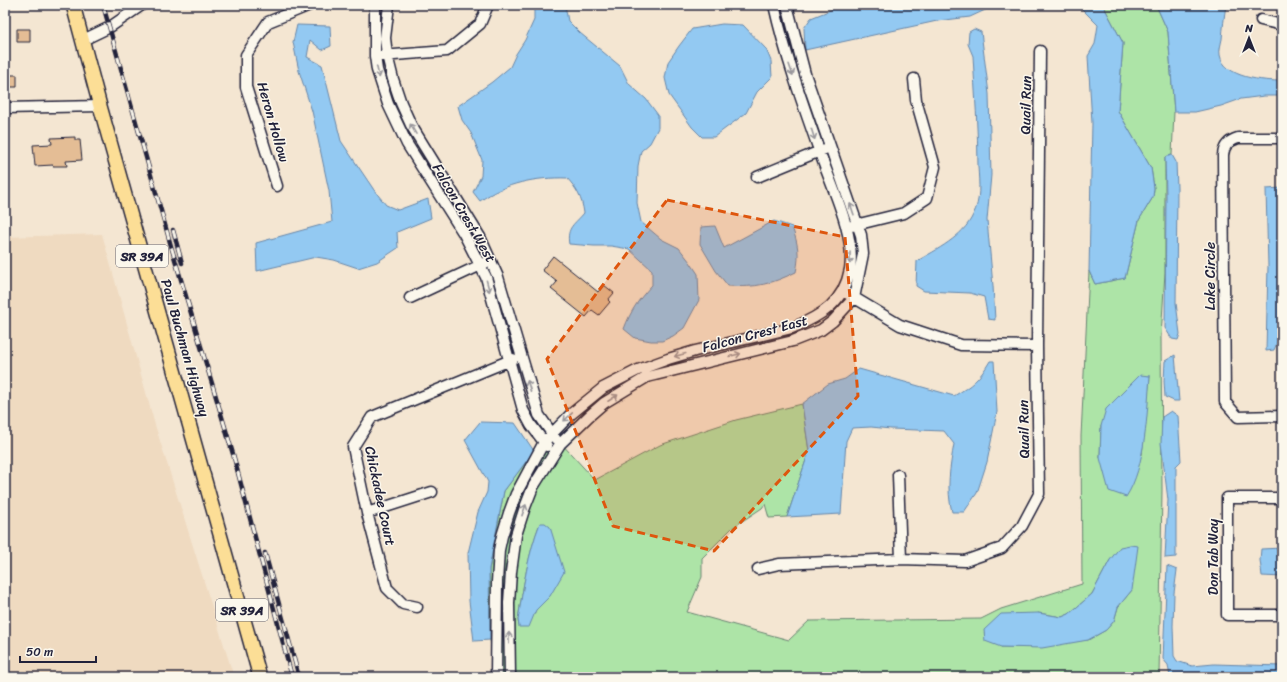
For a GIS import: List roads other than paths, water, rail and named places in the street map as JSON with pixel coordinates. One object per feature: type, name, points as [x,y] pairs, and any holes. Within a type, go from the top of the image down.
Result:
[{"type":"main road","name":"Paul Buchman Highway","points":[[73,5],[260,677]]},
{"type":"street","points":[[83,40],[110,27],[142,5]]},
{"type":"street","name":"Heron Hollow","points":[[277,186],[246,87],[246,55],[268,22],[310,5]]},
{"type":"street","name":"Falcon Crest West","points":[[375,5],[375,56],[377,70],[388,104],[407,144],[464,234],[486,277],[523,410],[531,425],[544,442],[557,448]]},
{"type":"street","points":[[389,5],[385,38],[387,55],[401,103],[411,125],[425,149],[480,237],[491,261],[498,277],[539,415],[552,433],[557,448]]},
{"type":"street","points":[[375,56],[447,51],[480,24],[488,5]]},
{"type":"street","name":"Falcon Crest East","points":[[496,677],[498,570],[500,550],[509,513],[516,494],[544,442],[552,433],[571,414],[603,388],[638,370],[668,359],[792,328],[825,312],[843,291],[850,269],[850,251],[847,227],[819,151],[783,44],[774,5]]},
{"type":"street","points":[[787,5],[805,74],[862,235],[863,254],[854,298]]},
{"type":"street","points":[[1262,20],[1282,25]]},
{"type":"street","points":[[783,44],[796,40]]},
{"type":"street","name":"Quail Run","points":[[758,569],[779,564],[901,559],[965,561],[1002,548],[1022,526],[1039,494],[1037,346],[1040,51]]},
{"type":"street","points":[[847,227],[904,214],[927,198],[935,167],[916,100],[914,79]]},
{"type":"street","points":[[5,108],[100,106]]},
{"type":"street","name":"Lake Circle","points":[[1282,138],[1238,138],[1227,144],[1223,155],[1225,402],[1238,417],[1282,416]]},
{"type":"street","points":[[756,177],[831,146]]},
{"type":"street","points":[[415,157],[425,149]]},
{"type":"street","points":[[410,298],[479,265],[491,261]]},
{"type":"street","points":[[843,291],[900,325],[961,345],[1037,346]]},
{"type":"street","name":"Falcon Crest East","points":[[510,677],[509,603],[516,535],[533,487],[557,448],[589,416],[604,404],[647,377],[793,341],[821,330],[833,321],[854,298]]},
{"type":"street","points":[[756,337],[759,349]]},
{"type":"street","name":"Chickadee Court","points":[[418,607],[403,604],[387,588],[353,447],[372,418],[508,360],[521,356]]},
{"type":"street","points":[[898,475],[901,559]]},
{"type":"street","points":[[368,513],[432,492]]},
{"type":"street","name":"Don Tab Way","points":[[1282,498],[1227,498],[1227,615],[1282,615]]},
{"type":"street","points":[[498,570],[511,572]]},
{"type":"water","points":[[534,5],[565,5],[568,21],[580,33],[620,66],[629,84],[646,99],[658,115],[658,128],[650,143],[641,151],[638,166],[637,203],[641,222],[661,239],[679,248],[690,262],[698,274],[699,300],[684,328],[673,336],[662,341],[651,341],[635,338],[624,329],[636,305],[652,285],[652,270],[629,249],[611,246],[569,244],[568,238],[570,230],[584,213],[578,194],[574,186],[567,178],[521,182],[500,190],[480,201],[473,192],[481,176],[482,160],[471,133],[462,120],[458,106],[492,82],[510,67],[534,20]]},
{"type":"water","points":[[843,5],[996,5],[970,17],[937,21],[805,50],[804,28],[811,18]]},
{"type":"water","points":[[1078,5],[1103,5],[1123,43],[1118,111],[1151,168],[1154,188],[1153,197],[1139,220],[1125,278],[1095,284],[1089,271],[1092,123],[1088,56],[1095,44],[1098,25]]},
{"type":"water","points":[[1156,5],[1226,5],[1220,51],[1223,63],[1229,69],[1246,77],[1282,81],[1282,96],[1264,96],[1241,99],[1221,106],[1195,112],[1174,112],[1168,32]]},
{"type":"water","points":[[722,24],[743,25],[766,49],[771,61],[772,77],[757,92],[746,113],[714,137],[702,137],[692,127],[669,95],[665,78],[668,62],[692,29]]},
{"type":"water","points":[[297,25],[330,26],[331,46],[322,50],[310,40],[307,57],[322,65],[341,141],[374,190],[386,205],[398,210],[428,199],[431,218],[397,232],[398,248],[377,262],[358,268],[334,260],[316,257],[257,271],[256,243],[332,222],[329,191],[312,111],[299,71],[293,42]]},
{"type":"water","points":[[974,29],[981,32],[989,94],[991,175],[987,220],[995,320],[988,319],[984,297],[970,293],[924,291],[916,286],[917,261],[948,242],[963,230],[969,223],[976,209],[979,185],[977,125],[973,56],[968,44],[969,32]]},
{"type":"water","points":[[1172,155],[1176,162],[1177,188],[1176,303],[1180,334],[1178,340],[1172,339],[1165,328],[1165,157]]},
{"type":"water","points":[[1282,188],[1282,331],[1274,350],[1266,351],[1268,266],[1266,189]]},
{"type":"water","points":[[774,221],[792,227],[798,249],[796,272],[779,280],[756,286],[728,286],[716,271],[700,244],[701,227],[715,226],[724,248]]},
{"type":"water","points":[[1175,355],[1179,401],[1174,401],[1165,397],[1165,361]]},
{"type":"water","points":[[990,361],[994,361],[997,412],[987,462],[977,493],[964,512],[952,512],[949,486],[954,444],[944,431],[871,427],[852,428],[846,441],[841,514],[787,517],[809,451],[802,404],[828,384],[845,379],[859,369],[954,396],[975,382]]},
{"type":"water","points":[[1140,375],[1150,376],[1146,422],[1142,455],[1138,470],[1133,485],[1126,497],[1109,491],[1100,458],[1101,426],[1106,409]]},
{"type":"water","points":[[1171,411],[1178,416],[1181,461],[1176,466],[1176,557],[1165,558],[1168,500],[1161,443],[1162,417]]},
{"type":"water","points":[[480,422],[515,423],[534,451],[504,491],[489,569],[490,640],[474,641],[469,601],[468,553],[478,512],[487,492],[488,482],[465,440]]},
{"type":"water","points":[[540,523],[545,523],[550,527],[564,572],[550,596],[536,610],[529,627],[519,627],[518,620],[526,571]]},
{"type":"water","points":[[1130,545],[1138,546],[1132,590],[1118,607],[1114,621],[1106,630],[1088,640],[1042,648],[1001,647],[985,641],[984,630],[1001,614],[1038,613],[1062,617],[1069,614],[1092,594],[1110,560],[1120,547]]},
{"type":"water","points":[[1282,548],[1282,577],[1262,576],[1260,560],[1261,549]]},
{"type":"water","points":[[1167,566],[1177,570],[1174,593],[1173,626],[1174,656],[1177,661],[1192,666],[1214,664],[1282,666],[1282,677],[1170,677],[1168,665],[1163,659]]},
{"type":"railway","points":[[103,5],[171,246],[233,454],[292,677]]},
{"type":"railway","points":[[173,230],[182,263]]},
{"type":"railway","points":[[265,553],[299,677]]}]
